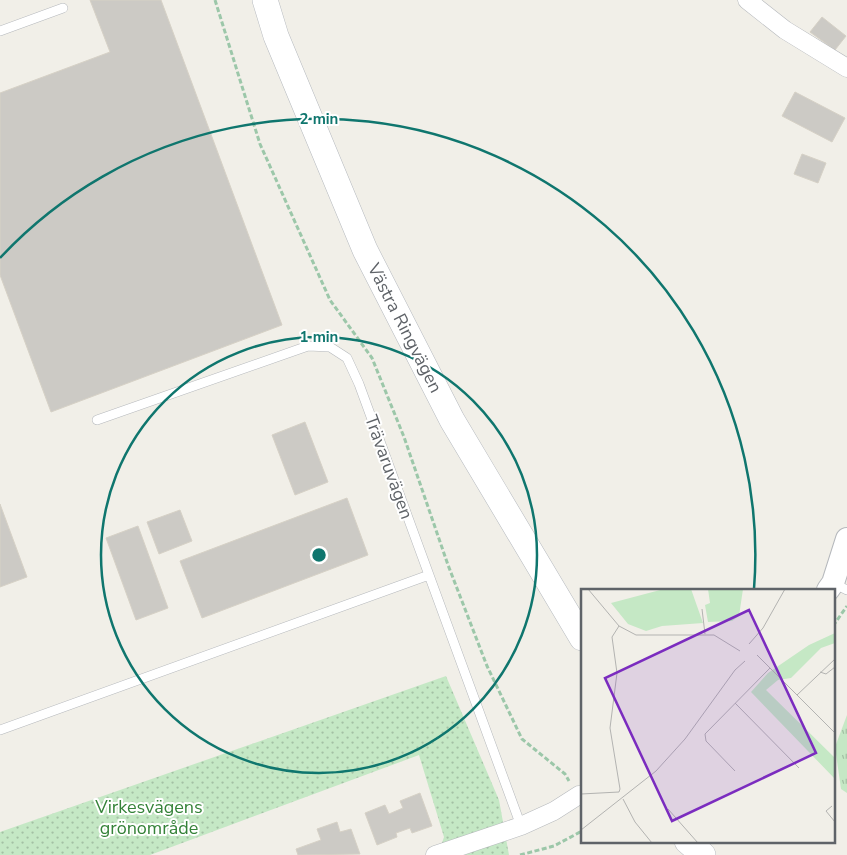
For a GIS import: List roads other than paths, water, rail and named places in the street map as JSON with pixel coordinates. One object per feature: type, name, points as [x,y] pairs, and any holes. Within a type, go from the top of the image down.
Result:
[{"type":"main road","name":"Västra Ringvägen","points":[[265,0],[276,36],[365,250],[452,420],[581,636]]},
{"type":"main road","points":[[689,842],[702,855]]},
{"type":"main road","points":[[711,842],[717,855]]},
{"type":"street","points":[[747,0],[785,30],[847,68]]},
{"type":"street","points":[[836,588],[847,539]]},
{"type":"street","points":[[434,855],[521,826],[554,811],[581,793]]},
{"type":"lane","points":[[0,30],[63,8]]},
{"type":"lane","name":"Trävaruvägen","points":[[97,420],[308,346],[330,347],[346,358],[359,384],[521,826]]},
{"type":"lane","points":[[0,730],[429,575]]},
{"type":"park label","name":"Virkesvägens grönområde","points":[[149,818]]}]
